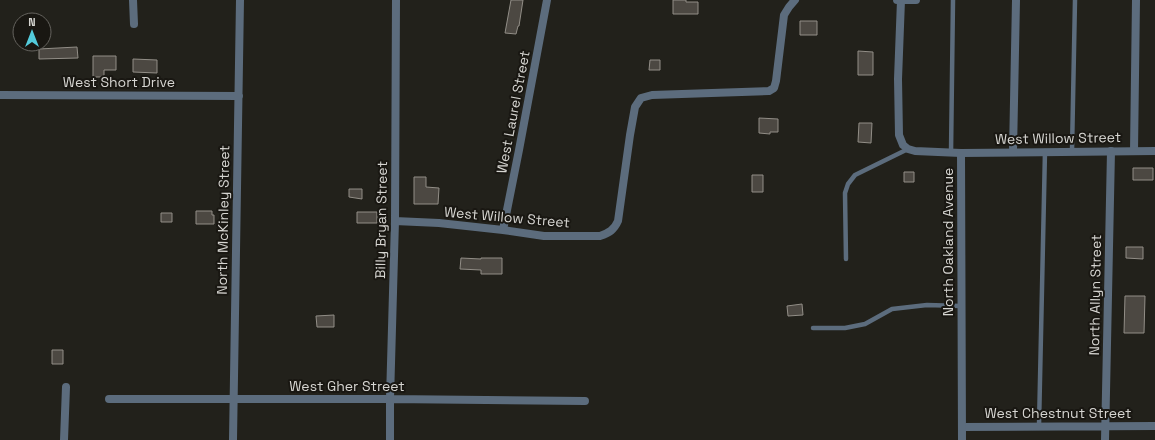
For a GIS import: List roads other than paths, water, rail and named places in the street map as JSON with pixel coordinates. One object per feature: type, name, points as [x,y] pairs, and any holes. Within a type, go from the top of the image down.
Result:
[{"type":"street","points":[[133,0],[134,24]]},
{"type":"street","name":"North McKinley Street","points":[[233,440],[240,0]]},
{"type":"street","name":"Billy Bryan Street","points":[[390,440],[395,222],[396,0]]},
{"type":"street","name":"West Laurel Street","points":[[503,230],[547,0]]},
{"type":"street","name":"West Willow Street","points":[[395,222],[435,223],[544,236],[600,236],[606,234],[614,229],[618,221],[635,107],[641,98],[652,96],[769,91],[774,88],[784,15],[795,0]]},
{"type":"street","points":[[897,0],[916,0]]},
{"type":"street","points":[[901,0],[898,79],[899,135],[903,145],[908,149]]},
{"type":"street","points":[[1013,152],[1016,0]]},
{"type":"street","points":[[1134,150],[1136,0]]},
{"type":"street","name":"West Short Drive","points":[[0,95],[238,96]]},
{"type":"street","name":"North Oakland Avenue","points":[[908,149],[915,151],[962,153],[962,440]]},
{"type":"street","name":"West Willow Street","points":[[962,153],[1111,150],[1155,151]]},
{"type":"street","name":"North Allyn Street","points":[[1105,440],[1111,150]]},
{"type":"street","points":[[64,440],[66,387]]},
{"type":"street","name":"West Gher Street","points":[[108,398],[585,401]]},
{"type":"street","name":"West Chestnut Street","points":[[962,427],[1155,426]]},
{"type":"lane","points":[[950,153],[953,0]]},
{"type":"lane","points":[[1072,151],[1075,0]]},
{"type":"lane","points":[[846,259],[845,193],[848,184],[855,175],[908,149]]},
{"type":"lane","points":[[1039,426],[1044,151]]},
{"type":"lane","points":[[812,328],[845,328],[865,324],[892,310],[927,305],[961,306]]}]
